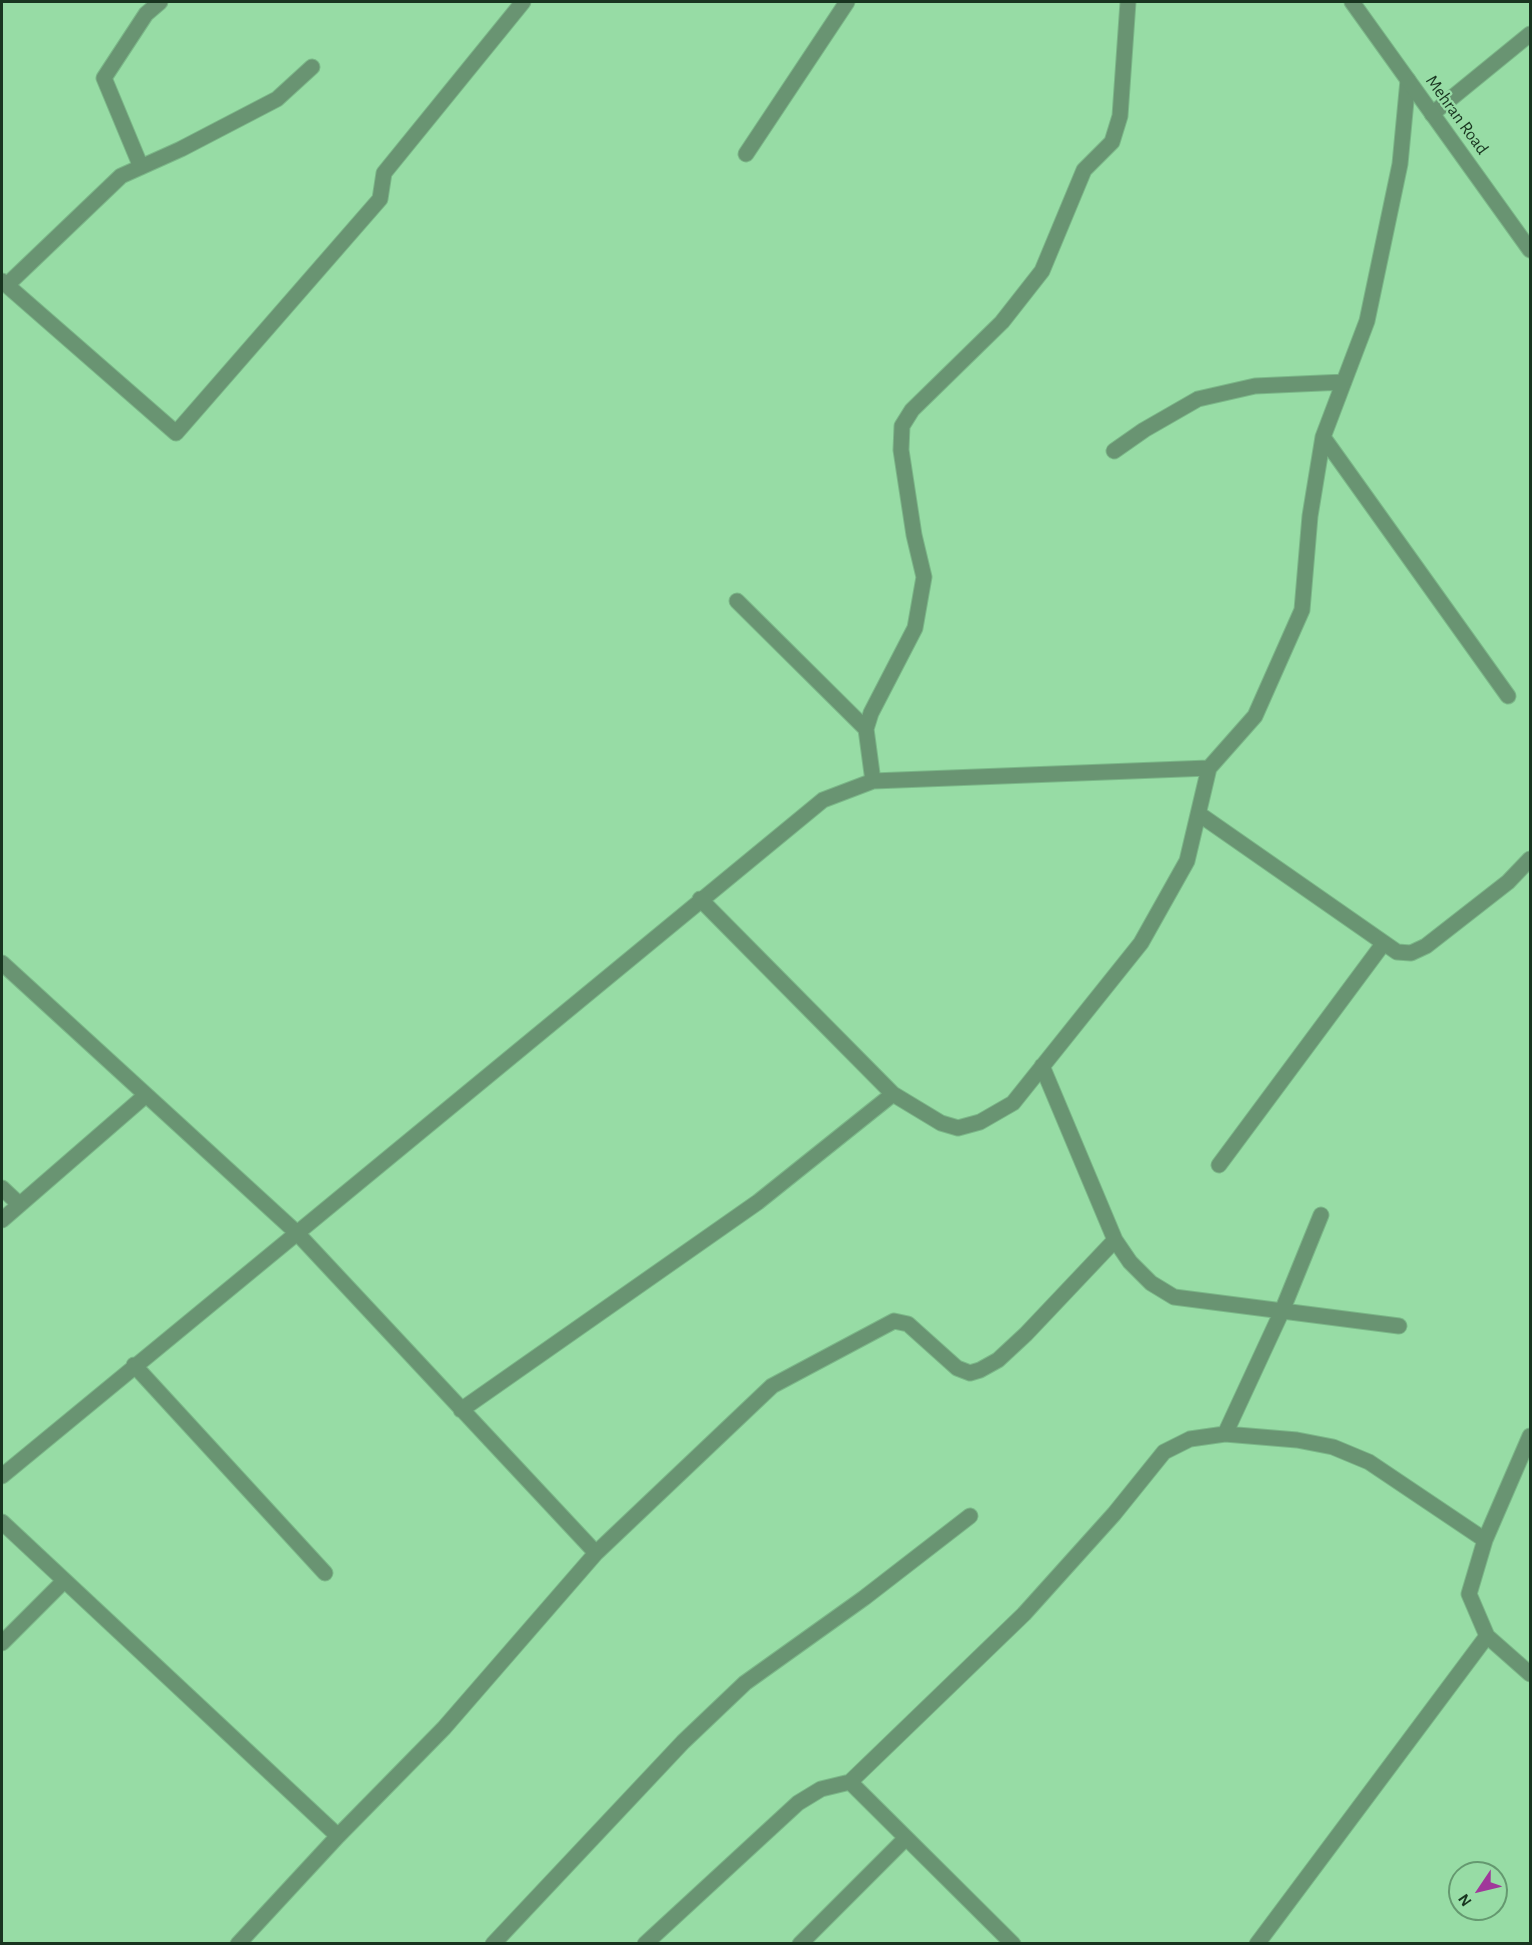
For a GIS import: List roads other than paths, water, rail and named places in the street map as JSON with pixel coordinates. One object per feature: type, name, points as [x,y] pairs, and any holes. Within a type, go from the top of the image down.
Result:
[{"type":"street","points":[[141,167],[104,78],[146,14],[160,2]]},
{"type":"street","points":[[312,68],[277,99],[181,149],[121,176],[4,283],[176,433],[380,199],[384,173],[523,2]]},
{"type":"street","points":[[746,154],[847,2]]},
{"type":"street","points":[[873,781],[866,729],[871,713],[915,628],[924,577],[914,535],[901,450],[902,426],[912,410],[1002,322],[1042,271],[1084,170],[1112,142],[1120,116],[1128,2]]},
{"type":"street","name":"Mehran Road","points":[[1352,2],[1530,250]]},
{"type":"street","points":[[1432,114],[1530,34]]},
{"type":"street","points":[[700,899],[892,1094],[941,1123],[958,1128],[980,1122],[1013,1103],[1141,943],[1187,861],[1209,768],[1255,716],[1302,610],[1310,516],[1323,437],[1367,321],[1400,164],[1408,80]]},
{"type":"street","points":[[1114,451],[1144,430],[1198,399],[1255,386],[1344,382]]},
{"type":"street","points":[[1323,437],[1508,696]]},
{"type":"street","points":[[737,602],[866,729]]},
{"type":"street","points":[[2,1476],[822,800],[873,781],[1209,768]]},
{"type":"street","points":[[1199,814],[1383,944],[1397,951],[1412,953],[1426,946],[1508,882],[1530,860]]},
{"type":"street","points":[[1219,1165],[1383,944]]},
{"type":"street","points":[[2,963],[297,1233],[596,1553]]},
{"type":"street","points":[[1042,1066],[1115,1240],[1130,1262],[1144,1276],[1174,1297],[1399,1326]]},
{"type":"street","points":[[461,1410],[758,1202],[892,1094]]},
{"type":"street","points":[[2,1220],[146,1095]]},
{"type":"street","points":[[2,1188],[19,1204]]},
{"type":"street","points":[[1225,1434],[1282,1311],[1321,1215]]},
{"type":"street","points":[[238,1944],[338,1836],[444,1728],[596,1553],[772,1386],[894,1321],[908,1324],[957,1368],[970,1373],[980,1370],[998,1360],[1026,1334],[1115,1240]]},
{"type":"street","points":[[134,1365],[325,1573]]},
{"type":"street","points":[[645,1944],[798,1803],[821,1789],[850,1782],[1024,1614],[1114,1514],[1164,1452],[1190,1439],[1225,1434],[1297,1440],[1333,1447],[1369,1462],[1485,1540]]},
{"type":"street","points":[[1530,1436],[1485,1540],[1469,1594],[1487,1636],[1530,1674]]},
{"type":"street","points":[[494,1944],[682,1742],[745,1683],[864,1598],[970,1516]]},
{"type":"street","points":[[2,1522],[338,1836]]},
{"type":"street","points":[[2,1643],[64,1581]]},
{"type":"street","points":[[1257,1944],[1487,1636]]},
{"type":"street","points":[[850,1782],[1012,1944]]},
{"type":"street","points":[[800,1944],[906,1838]]}]
